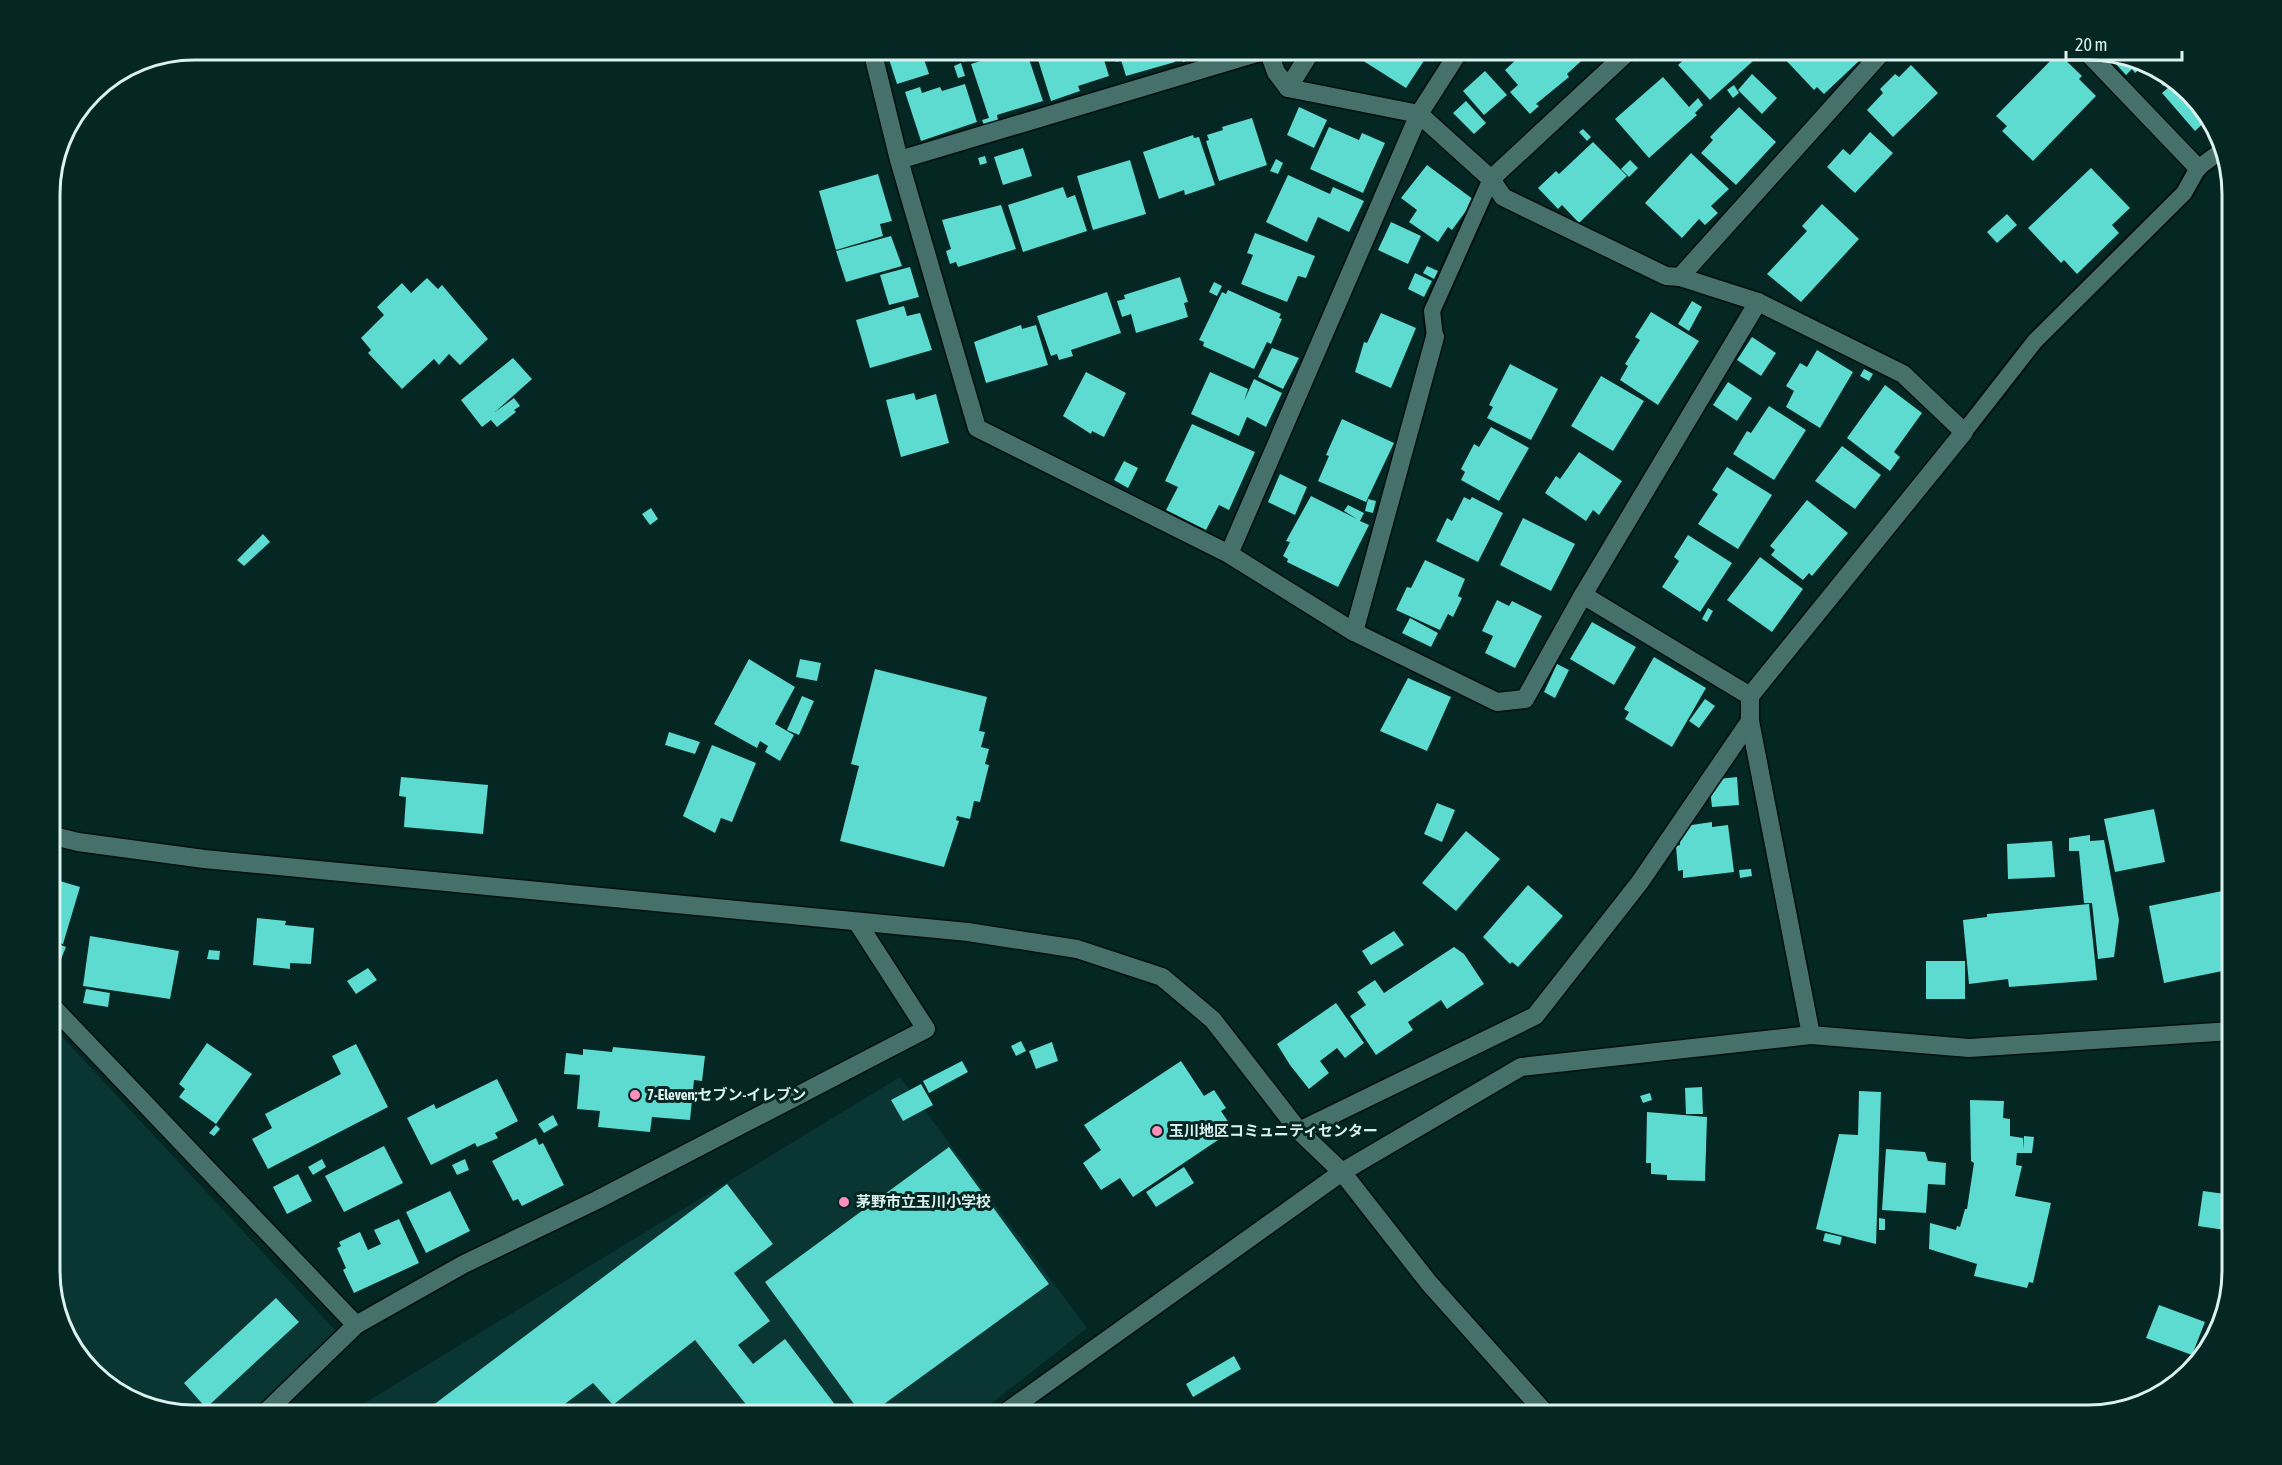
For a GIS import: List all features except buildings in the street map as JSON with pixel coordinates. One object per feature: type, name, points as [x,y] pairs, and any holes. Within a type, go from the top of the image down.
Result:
[{"type":"street","points":[[874,60],[899,160],[977,428],[1228,554],[1354,632],[1497,702],[1525,699],[1583,595],[1758,302]]},
{"type":"street","points":[[899,160],[1234,60]]},
{"type":"street","points":[[1271,60],[1276,72],[1288,88],[1419,114],[1491,179],[1503,197],[1666,276],[1680,277],[1758,302],[1903,374],[1964,432],[1750,696],[1750,721],[1811,1035]]},
{"type":"street","points":[[1288,88],[1306,60]]},
{"type":"street","points":[[1228,554],[1419,114],[1454,60]]},
{"type":"street","points":[[1491,179],[1619,60]]},
{"type":"street","points":[[1680,277],[1875,60]]},
{"type":"street","points":[[2095,60],[2199,168]]},
{"type":"street","points":[[1354,632],[1435,336]]},
{"type":"street","points":[[1583,595],[1750,696]]},
{"type":"street","points":[[1299,1131],[1535,1017],[1641,882],[1750,721]]},
{"type":"street","points":[[60,838],[204,859],[968,932],[1077,949],[1162,977],[1213,1020],[1299,1131],[1341,1172],[1429,1283],[1537,1405]]},
{"type":"street","points":[[274,1405],[356,1325],[464,1264],[680,1158],[926,1029],[857,922]]},
{"type":"street","points":[[60,1014],[356,1325]]},
{"type":"street","points":[[1017,1405],[1341,1172],[1521,1066],[1811,1035],[1969,1048],[2222,1031]]},
{"type":"lane","points":[[1964,432],[2035,341],[2184,194],[2199,168],[2216,155]]},
{"type":"lane","points":[[1435,336],[1432,311],[1491,179]]},
{"type":"shaded area","points":[[60,1035],[349,1345],[259,1405],[195,1405],[160,1400],[135,1391],[99,1366],[78,1338],[70,1322],[60,1279]]},
{"type":"shaded area","name":"茅野市立玉川小学校","points":[[900,1077],[1087,1328],[990,1405],[361,1405]]},
{"type":"place","name":"7-Eleven;セブン-イレブン","points":[[635,1095]]},
{"type":"place","name":"玉川地区コミュニティセンター","points":[[1157,1131]]},
{"type":"place","name":"茅野市立玉川小学校","points":[[844,1202]]}]
